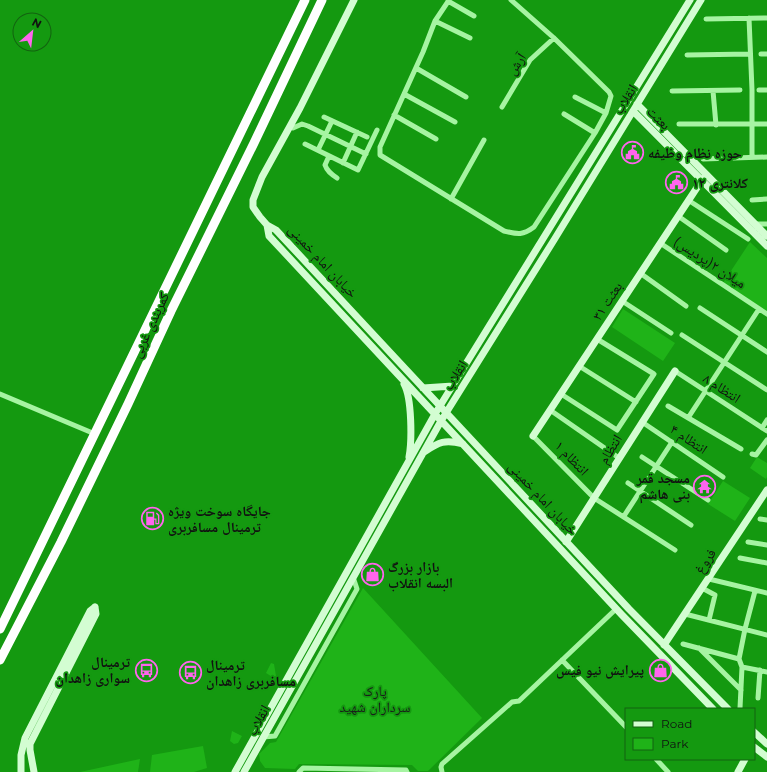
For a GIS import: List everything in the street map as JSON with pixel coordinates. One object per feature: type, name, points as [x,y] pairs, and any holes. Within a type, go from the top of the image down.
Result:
[{"type":"highway","name":"کمربندی غربی","points":[[0,629],[305,0]]},
{"type":"highway","name":"کمربندی غربی","points":[[0,660],[61,542],[322,0]]},
{"type":"main road","points":[[257,192],[262,176],[304,101],[354,0]]},
{"type":"main road","points":[[267,225],[253,206],[253,200],[293,128],[358,0]]},
{"type":"main road","name":"انقلاب","points":[[235,772],[435,414],[690,0]]},
{"type":"main road","name":"انقلاب","points":[[244,772],[422,453],[700,0]]},
{"type":"main road","name":"بعثت","points":[[635,107],[767,246]]},
{"type":"main road","name":"بعثت","points":[[704,178],[767,236]]},
{"type":"main road","name":"بعثت ۳۱","points":[[533,436],[640,272],[704,178]]},
{"type":"main road","name":"خیابان امام خمینی","points":[[267,225],[269,236],[616,609],[712,708]]},
{"type":"main road","name":"خیابان امام خمینی","points":[[267,225],[276,230],[629,609],[727,708]]},
{"type":"main road","points":[[546,234],[554,240]]},
{"type":"main road","name":"انتظام","points":[[566,542],[675,371]]},
{"type":"main road","points":[[401,377],[407,388],[408,395],[411,440],[409,461]]},
{"type":"main road","points":[[423,388],[453,386]]},
{"type":"main road","points":[[448,393],[456,398]]},
{"type":"main road","points":[[422,453],[444,442],[464,445]]},
{"type":"main road","name":"فروغ","points":[[664,645],[767,491]]},
{"type":"main road","points":[[21,772],[21,749],[55,688],[90,611],[95,607],[96,614],[73,651]]},
{"type":"main road","points":[[622,615],[629,609]]},
{"type":"main road","points":[[34,728],[30,744],[34,772]]},
{"type":"main road","points":[[755,733],[767,744]]},
{"type":"main road","points":[[755,747],[767,758]]},
{"type":"main road","points":[[738,772],[744,760]]},
{"type":"street","points":[[474,16],[448,1],[435,21],[416,68],[380,147],[380,155],[504,231],[517,234],[526,233],[534,227],[595,133],[606,113],[611,96],[609,92],[554,38],[512,0]]},
{"type":"street","points":[[749,18],[752,90],[752,157]]},
{"type":"street","points":[[706,19],[767,18]]},
{"type":"street","points":[[435,21],[470,38]]},
{"type":"street","name":"آرش","points":[[502,107],[530,60],[554,38]]},
{"type":"street","points":[[687,55],[750,54]]},
{"type":"street","points":[[761,54],[767,54]]},
{"type":"street","points":[[416,68],[466,97]]},
{"type":"street","points":[[672,91],[740,90]]},
{"type":"street","points":[[759,90],[767,90]]},
{"type":"street","points":[[713,91],[716,124]]},
{"type":"street","points":[[404,94],[454,122]]},
{"type":"street","points":[[575,97],[606,113]]},
{"type":"street","points":[[564,114],[595,133]]},
{"type":"street","points":[[394,115],[436,139]]},
{"type":"street","points":[[324,117],[367,137]]},
{"type":"street","points":[[318,150],[332,120]]},
{"type":"street","points":[[293,128],[302,124],[311,127],[366,154]]},
{"type":"street","points":[[679,124],[767,124]]},
{"type":"street","points":[[305,144],[358,170],[376,130]]},
{"type":"street","points":[[344,163],[357,132]]},
{"type":"street","points":[[451,199],[484,140]]},
{"type":"street","points":[[329,156],[325,165],[326,169],[337,178]]},
{"type":"street","points":[[580,157],[590,163]]},
{"type":"street","points":[[703,159],[767,157]]},
{"type":"street","points":[[752,200],[767,199]]},
{"type":"street","points":[[688,200],[748,239]]},
{"type":"street","points":[[678,216],[726,250]]},
{"type":"street","points":[[755,224],[767,224]]},
{"type":"street","name":"میلان ۲(پردیس)","points":[[660,243],[767,314]]},
{"type":"street","points":[[640,272],[686,306]]},
{"type":"street","points":[[622,301],[671,333]]},
{"type":"street","points":[[700,308],[767,352]]},
{"type":"street","points":[[688,418],[759,309]]},
{"type":"street","points":[[682,335],[767,390]]},
{"type":"street","points":[[561,394],[617,430],[654,374],[597,338]]},
{"type":"street","points":[[579,366],[636,402]]},
{"type":"street","name":"انتظام ۸","points":[[675,371],[767,431]]},
{"type":"street","points":[[0,394],[94,434]]},
{"type":"street","points":[[668,406],[741,449]]},
{"type":"street","points":[[550,410],[619,458]]},
{"type":"street","points":[[762,428],[767,420]]},
{"type":"street","name":"انتظام ۴","points":[[642,422],[723,476]]},
{"type":"street","name":"انتظام ۱","points":[[533,436],[594,498],[675,550]]},
{"type":"street","points":[[752,454],[756,455],[767,440]]},
{"type":"street","points":[[624,516],[672,442]]},
{"type":"street","points":[[642,457],[708,500]]},
{"type":"street","points":[[628,483],[691,525]]},
{"type":"street","points":[[760,519],[767,520]]},
{"type":"street","points":[[748,542],[767,545]]},
{"type":"street","points":[[740,558],[767,563]]},
{"type":"street","points":[[709,579],[767,593]]},
{"type":"street","points":[[702,588],[715,595],[709,620]]},
{"type":"street","points":[[740,708],[742,667],[739,659],[755,591]]},
{"type":"street","points":[[442,772],[442,764],[512,702],[519,701],[616,609]]},
{"type":"street","points":[[684,614],[767,635]]},
{"type":"street","points":[[683,644],[739,659]]},
{"type":"street","points":[[699,648],[741,690]]},
{"type":"street","points":[[562,660],[625,726]]},
{"type":"street","points":[[742,667],[767,672]]},
{"type":"street","points":[[758,698],[760,670]]},
{"type":"street","points":[[657,760],[668,772]]},
{"type":"street","points":[[299,772],[303,768],[406,770],[407,772]]},
{"type":"green space","points":[[750,242],[767,258],[767,311],[723,283]]},
{"type":"green space","points":[[623,309],[675,343],[663,361],[612,327]]},
{"type":"green space","points":[[757,457],[767,463],[766,479],[750,468]]},
{"type":"green space","points":[[723,481],[750,498],[735,521],[708,504]]},
{"type":"green space","name":"پارک سرداران شهید","points":[[363,588],[482,718],[428,771],[418,771],[412,765],[299,764],[295,769],[265,768],[260,761],[259,754],[270,743],[276,742]]},
{"type":"green space","points":[[271,663],[274,664],[276,676],[274,678],[266,673]]},
{"type":"green space","points":[[232,731],[242,736],[238,743],[234,744],[230,741]]},
{"type":"green space","points":[[203,746],[207,768],[194,772],[150,772],[152,755]]},
{"type":"green space","points":[[140,759],[138,772],[80,772]]},
{"type":"place","name":"حوزه نظام وظیفه","points":[[633,153]]},
{"type":"place","name":"کلانتری ۱۲","points":[[677,183]]},
{"type":"place","name":"مسجد قمر بنی هاشم","points":[[705,486]]},
{"type":"place","name":"جایگاه سوخت ویژه ترمینال مسافربری","points":[[153,519]]},
{"type":"place","name":"بازار بزرگ البسه انقلاب","points":[[372,575]]},
{"type":"place","name":"ترمینال سواری زاهدان","points":[[146,670]]},
{"type":"place","name":"پیرایش نیو فیس","points":[[660,670]]},
{"type":"place","name":"ترمینال مسافربری زاهدان","points":[[191,673]]}]
